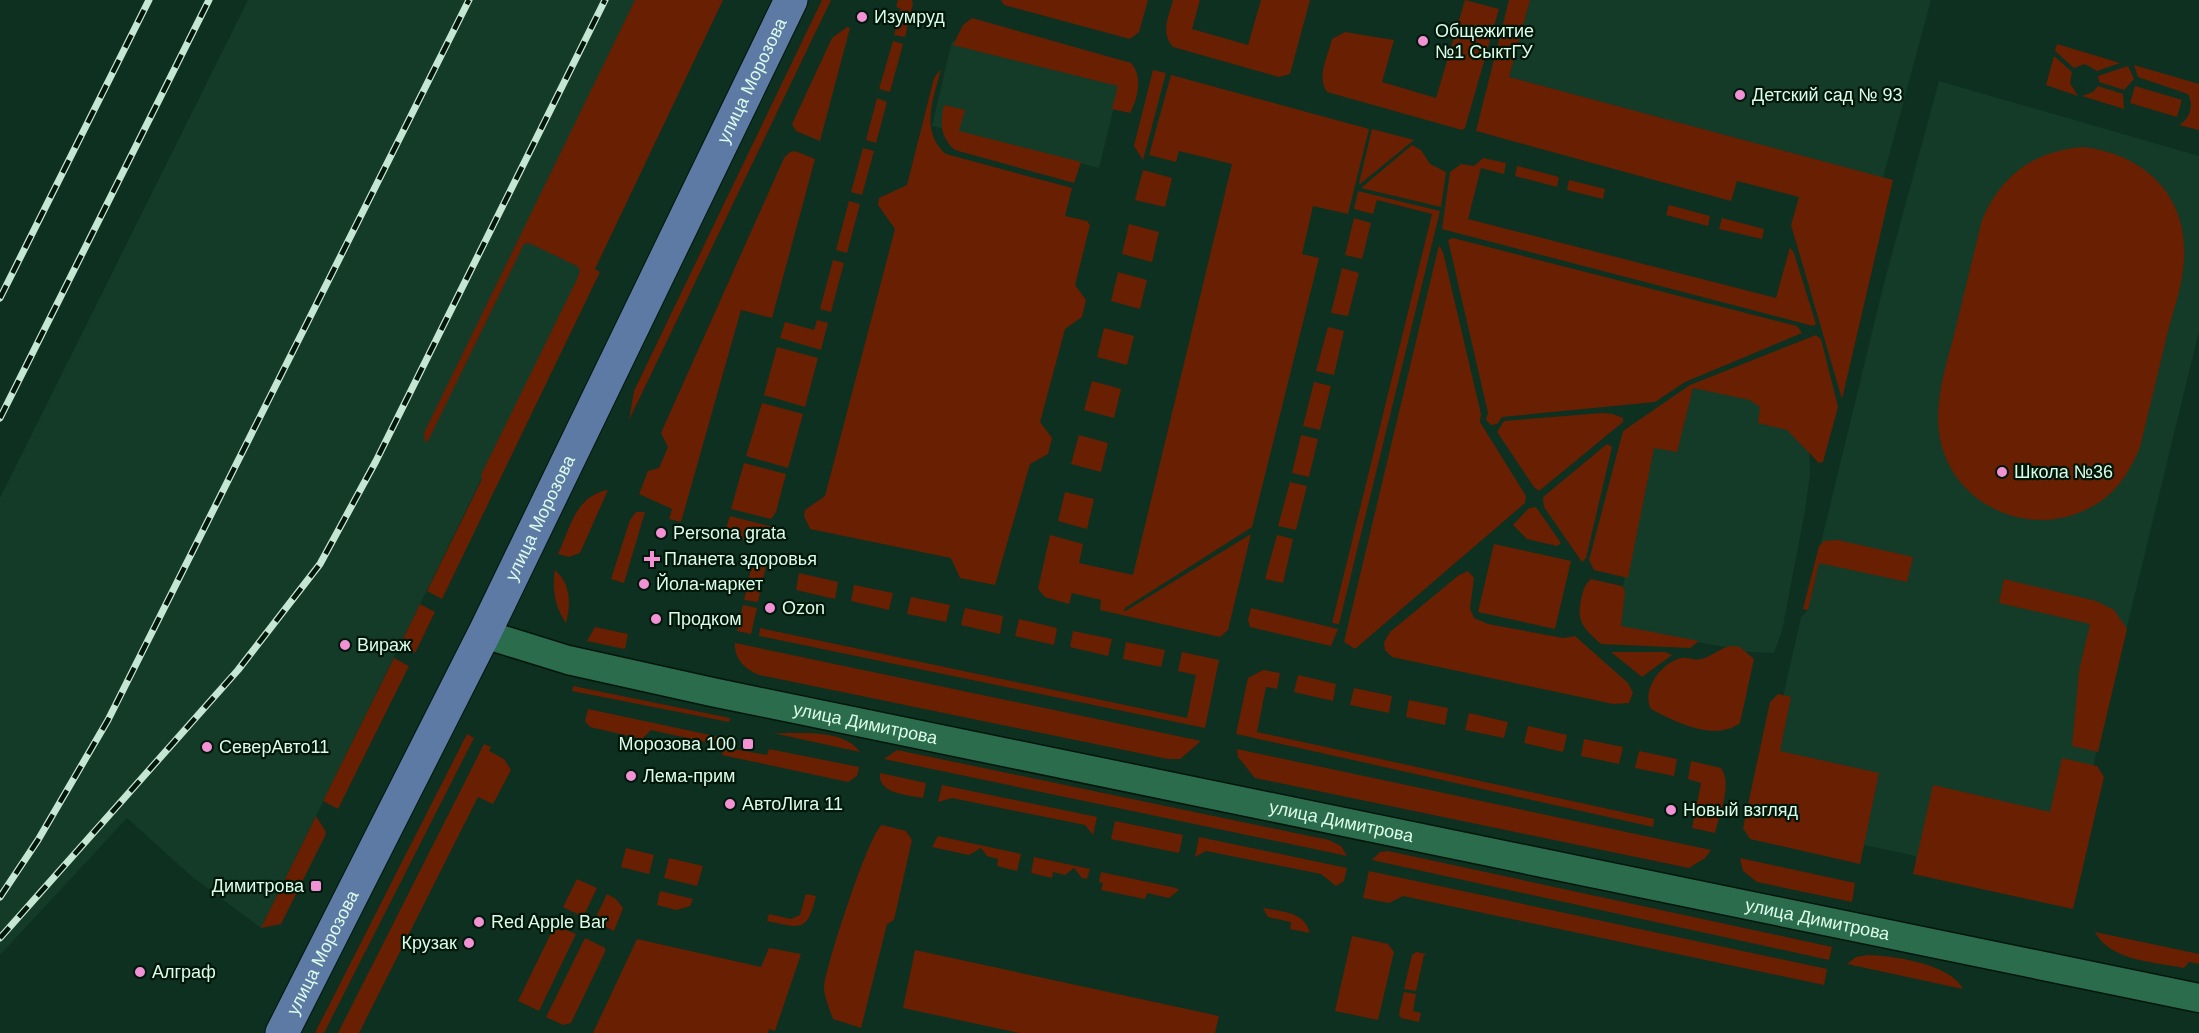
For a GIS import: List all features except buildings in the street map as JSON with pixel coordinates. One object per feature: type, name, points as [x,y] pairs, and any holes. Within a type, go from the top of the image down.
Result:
[{"type":"main road","name":"улица Морозова","points":[[282,1033],[484,634],[791,0]]},
{"type":"street","name":"улица Димитрова","points":[[484,634],[568,660],[712,692],[2199,998]]},
{"type":"shaded area","points":[[248,0],[639,0],[586,266],[261,928],[190,875],[127,818],[0,955],[0,498]]},
{"type":"shaded area","points":[[635,0],[723,0],[595,269],[600,272],[442,599],[427,591],[578,277],[580,270],[577,266],[529,243],[524,244],[428,441],[425,442],[424,433]]},
{"type":"shaded area","points":[[822,0],[831,0],[629,420],[634,391]]},
{"type":"shaded area","points":[[898,0],[912,0],[913,3],[905,37],[894,35],[901,9],[896,7]]},
{"type":"shaded area","points":[[1001,0],[1148,0],[1139,32],[1130,39],[1004,5]]},
{"type":"shaded area","points":[[1173,0],[1200,0],[1192,29],[1248,45],[1261,0],[1310,0],[1290,74],[1279,77],[1173,47],[1166,30]]},
{"type":"shaded area","points":[[1465,0],[1499,9],[1465,128],[1462,130],[1327,92],[1323,73],[1332,39],[1345,32],[1394,40],[1382,82],[1436,98]]},
{"type":"shaded area","points":[[1509,0],[1530,0],[1509,77],[1893,180],[1842,399],[1791,225],[1799,197],[1737,181],[1731,201],[1476,131]]},
{"type":"shaded area","name":"Детский сад № 93","points":[[1530,0],[1931,0],[1883,178],[1508,77]]},
{"type":"shaded area","points":[[972,18],[1131,63],[1137,74],[1138,88],[1130,113],[1112,109],[1118,86],[953,45],[963,25]]},
{"type":"shaded area","points":[[847,27],[850,28],[820,141],[796,131],[792,124],[832,38]]},
{"type":"shaded area","points":[[893,41],[903,44],[890,92],[879,89]]},
{"type":"shaded area","points":[[952,41],[1120,83],[1099,168],[932,126]]},
{"type":"shaded area","points":[[2057,44],[2120,63],[2097,71],[2085,64],[2074,68],[2055,51]]},
{"type":"shaded area","points":[[2054,56],[2072,72],[2070,83],[2078,96],[2046,85]]},
{"type":"shaded area","points":[[2134,65],[2199,84],[2199,130],[2179,125],[2190,111],[2191,103],[2188,94],[2138,77]]},
{"type":"shaded area","points":[[2128,66],[2134,79],[2124,90],[2099,82],[2098,76]]},
{"type":"shaded area","points":[[941,69],[932,103],[931,125],[938,145],[946,154],[1072,188],[1065,216],[1087,221],[1090,225],[1075,285],[1086,300],[1082,317],[1065,329],[1040,422],[1052,438],[1048,454],[1030,464],[995,585],[960,578],[951,558],[810,529],[804,516],[805,510],[825,496],[895,229],[878,205],[879,198],[907,185],[934,78]]},
{"type":"shaded area","points":[[1153,70],[1166,73],[1143,160],[1134,146]]},
{"type":"shaded area","points":[[1171,75],[1369,129],[1348,214],[1313,206],[1302,254],[1319,258],[1252,527],[1125,608],[1124,612],[1251,534],[1228,630],[1220,637],[1100,610],[1101,600],[1072,593],[1069,604],[1045,597],[1038,589],[1050,535],[1083,544],[1079,563],[1133,575],[1232,164],[1179,151],[1176,162],[1149,155]]},
{"type":"shaded area","name":"Школа №36","points":[[1939,81],[2199,156],[2199,331],[2062,894],[1916,862],[1916,856],[1864,845],[1863,851],[1754,826],[1801,617],[1808,610],[1820,547],[1883,287]]},
{"type":"shaded area","points":[[2098,86],[2123,94],[2124,109],[2082,96],[2093,92]]},
{"type":"shaded area","points":[[2135,86],[2182,100],[2177,117],[2130,103]]},
{"type":"shaded area","points":[[877,98],[887,102],[876,143],[866,140]]},
{"type":"shaded area","points":[[944,105],[965,110],[959,131],[1081,162],[1074,183],[955,150],[946,140],[942,130]]},
{"type":"shaded area","points":[[1372,129],[1414,140],[1360,184],[1359,183]]},
{"type":"shaded area","points":[[1412,145],[1421,150],[1430,164],[1446,172],[1441,207],[1361,188]]},
{"type":"shaded area","points":[[2083,147],[2125,158],[2158,182],[2170,197],[2178,215],[2183,236],[2182,278],[2140,447],[2127,473],[2109,495],[2093,506],[2070,516],[2047,520],[2024,518],[2001,512],[1981,501],[1963,485],[1950,466],[1941,443],[1939,429],[1941,386],[1982,220],[1990,204],[2009,178],[2021,168],[2049,154]]},
{"type":"shaded area","points":[[863,148],[874,151],[862,195],[851,192]]},
{"type":"shaded area","points":[[795,151],[815,159],[772,318],[741,310],[681,522],[669,519],[672,509],[639,494],[648,471],[659,468],[668,447],[661,433],[784,158],[790,152]]},
{"type":"shaded area","points":[[1483,158],[1506,163],[1504,174],[1481,168],[1468,219],[1776,298],[1790,247],[1794,253],[1816,324],[1813,326],[1442,229],[1450,172],[1461,164],[1474,166]]},
{"type":"shaded area","points":[[1517,166],[1559,177],[1557,187],[1515,176]]},
{"type":"shaded area","points":[[1143,170],[1172,178],[1165,207],[1135,200]]},
{"type":"shaded area","points":[[1569,180],[1605,189],[1603,199],[1567,190]]},
{"type":"shaded area","points":[[1358,191],[1440,211],[1339,624],[1332,623],[1432,214],[1377,200],[1373,214],[1354,209]]},
{"type":"shaded area","points":[[849,201],[860,204],[847,253],[836,250]]},
{"type":"shaded area","points":[[1669,205],[1710,216],[1708,226],[1666,215]]},
{"type":"shaded area","points":[[1354,218],[1371,223],[1362,259],[1345,255]]},
{"type":"shaded area","points":[[1722,218],[1764,229],[1762,239],[1719,229]]},
{"type":"shaded area","points":[[1129,224],[1159,232],[1152,262],[1122,254]]},
{"type":"shaded area","points":[[1453,238],[1797,326],[1802,333],[1685,382],[1655,402],[1502,417],[1497,424],[1491,425],[1486,420],[1488,413],[1448,240]]},
{"type":"shaded area","points":[[1439,245],[1443,252],[1481,414],[1480,422],[1526,496],[1525,503],[1355,649],[1344,642]]},
{"type":"shaded area","points":[[833,260],[844,263],[831,312],[820,309]]},
{"type":"shaded area","points":[[1342,268],[1359,273],[1348,316],[1331,313]]},
{"type":"shaded area","points":[[1118,272],[1147,280],[1140,309],[1111,301]]},
{"type":"shaded area","points":[[817,320],[828,323],[821,350],[780,338],[785,322],[814,330]]},
{"type":"shaded area","points":[[1328,327],[1344,331],[1334,375],[1316,371]]},
{"type":"shaded area","points":[[1104,328],[1134,336],[1127,365],[1097,357]]},
{"type":"shaded area","points":[[1816,335],[1821,339],[1838,407],[1823,462],[1819,463],[1787,430],[1758,423],[1760,407],[1750,400],[1693,388],[1677,452],[1654,448],[1628,578],[1594,570],[1589,560],[1623,431],[1690,385]]},
{"type":"shaded area","points":[[777,347],[818,358],[805,407],[764,395]]},
{"type":"shaded area","points":[[1092,381],[1121,389],[1114,418],[1084,410]]},
{"type":"shaded area","points":[[1314,382],[1331,386],[1320,430],[1303,426]]},
{"type":"shaded area","points":[[1693,388],[1761,401],[1809,447],[1810,474],[1805,511],[1782,631],[1774,653],[1750,652],[1619,627],[1616,618],[1653,445]]},
{"type":"shaded area","points":[[762,403],[803,414],[788,468],[746,456]]},
{"type":"shaded area","points":[[1602,413],[1623,418],[1623,422],[1539,491],[1497,432],[1504,421]]},
{"type":"shaded area","points":[[1079,435],[1108,443],[1101,472],[1071,464]]},
{"type":"shaded area","points":[[1301,435],[1318,439],[1309,477],[1292,473]]},
{"type":"shaded area","points":[[1607,444],[1612,447],[1586,558],[1582,562],[1544,507],[1543,497]]},
{"type":"shaded area","points":[[744,463],[786,474],[776,512],[771,519],[731,509]]},
{"type":"shaded area","points":[[1290,482],[1307,486],[1296,530],[1278,526]]},
{"type":"shaded area","points":[[608,490],[580,553],[569,557],[558,554],[581,506],[588,498]]},
{"type":"shaded area","points":[[1065,492],[1094,499],[1087,529],[1058,521]]},
{"type":"shaded area","points":[[1536,507],[1561,543],[1557,546],[1527,539],[1513,525],[1529,508]]},
{"type":"shaded area","points":[[636,512],[645,512],[624,583],[611,579],[630,520]]},
{"type":"shaded area","points":[[730,516],[773,527],[763,537],[757,539],[738,538],[724,534]]},
{"type":"shaded area","points":[[1277,535],[1293,539],[1283,583],[1265,579]]},
{"type":"shaded area","points":[[1838,540],[1913,557],[1907,582],[1819,563],[1808,610],[1803,609],[1819,546],[1824,541]]},
{"type":"shaded area","points":[[1494,544],[1571,561],[1555,629],[1478,612]]},
{"type":"shaded area","points":[[756,566],[766,566],[758,602],[744,600],[751,569]]},
{"type":"shaded area","points":[[555,570],[567,588],[569,609],[566,623],[555,598]]},
{"type":"shaded area","points":[[1468,571],[1474,578],[1470,608],[1474,618],[1488,624],[1563,638],[1575,636],[1628,683],[1633,693],[1629,703],[1613,704],[1392,657],[1385,650],[1384,642],[1390,632],[1459,575]]},
{"type":"shaded area","points":[[799,573],[838,582],[835,599],[796,590]]},
{"type":"shaded area","points":[[1591,579],[1622,586],[1625,591],[1621,626],[1699,641],[1690,648],[1601,644],[1583,625],[1580,614],[1583,591]]},
{"type":"shaded area","points":[[2004,579],[2096,601],[2114,610],[2127,629],[2098,752],[2072,746],[2079,671],[2090,624],[1999,603]]},
{"type":"shaded area","points":[[854,585],[893,593],[889,610],[851,601]]},
{"type":"shaded area","points":[[911,597],[950,605],[946,622],[907,614]]},
{"type":"shaded area","points":[[420,604],[435,612],[415,653],[400,645]]},
{"type":"shaded area","points":[[743,605],[757,608],[751,634],[737,631]]},
{"type":"shaded area","points":[[965,608],[1003,616],[1000,634],[961,625]]},
{"type":"shaded area","points":[[1251,608],[1338,629],[1331,646],[1250,627],[1248,620]]},
{"type":"shaded area","points":[[1019,619],[1057,628],[1054,645],[1015,636]]},
{"type":"shaded area","points":[[595,627],[628,634],[625,649],[587,641]]},
{"type":"shaded area","points":[[760,628],[1187,718],[1196,675],[1178,671],[1182,652],[1219,660],[1205,728],[759,636]]},
{"type":"shaded area","points":[[1073,631],[1112,639],[1108,656],[1070,647]]},
{"type":"shaded area","points":[[1126,642],[1165,650],[1161,667],[1123,659]]},
{"type":"shaded area","points":[[735,643],[1201,741],[1180,759],[1168,759],[759,675],[749,670],[738,659]]},
{"type":"shaded area","points":[[1731,646],[1740,647],[1754,659],[1740,723],[1719,731],[1707,730],[1683,724],[1651,709],[1649,694],[1651,686],[1666,665],[1681,658],[1696,660],[1705,658]]},
{"type":"shaded area","points":[[1611,652],[1665,652],[1672,655],[1642,677]]},
{"type":"shaded area","points":[[394,658],[409,666],[338,809],[323,801]]},
{"type":"shaded area","points":[[1263,670],[1280,673],[1277,689],[1266,687],[1257,732],[1654,819],[1653,827],[1236,734],[1248,678]]},
{"type":"shaded area","points":[[1298,675],[1336,684],[1333,701],[1294,692]]},
{"type":"shaded area","points":[[573,686],[730,718],[729,722],[572,691]]},
{"type":"shaded area","points":[[1354,688],[1392,696],[1389,713],[1350,705]]},
{"type":"shaded area","points":[[1778,694],[1791,697],[1780,751],[1879,773],[1860,864],[1750,839],[1743,828],[1770,702]]},
{"type":"shaded area","points":[[1409,700],[1448,708],[1445,725],[1406,717]]},
{"type":"shaded area","points":[[588,709],[729,739],[728,748],[767,755],[769,749],[859,767],[857,776],[848,782],[722,755],[723,746],[651,730],[642,739],[590,727],[585,721]]},
{"type":"shaded area","points":[[1469,713],[1508,722],[1504,738],[1465,730]]},
{"type":"shaded area","points":[[1528,726],[1567,735],[1563,752],[1524,743]]},
{"type":"shaded area","points":[[773,733],[832,736],[852,744],[860,752]]},
{"type":"shaded area","points":[[467,734],[474,738],[324,1033],[315,1033]]},
{"type":"shaded area","points":[[1584,739],[1623,747],[1619,764],[1581,756]]},
{"type":"shaded area","points":[[484,744],[491,747],[489,751],[504,759],[511,770],[493,804],[478,797],[359,1033],[338,1033]]},
{"type":"shaded area","points":[[1237,749],[1711,850],[1705,858],[1689,868],[1255,778],[1238,757]]},
{"type":"shaded area","points":[[897,750],[1329,840],[1341,846],[1347,856],[884,759]]},
{"type":"shaded area","points":[[1639,751],[1677,759],[1674,776],[1635,768]]},
{"type":"shaded area","points":[[2062,758],[2097,766],[2104,777],[2073,909],[1913,874],[1933,785],[2050,812]]},
{"type":"shaded area","points":[[1691,761],[1721,768],[1724,775],[1725,791],[1715,833],[1692,828],[1701,783],[1688,779]]},
{"type":"shaded area","points":[[880,773],[926,783],[923,798],[889,789],[880,780]]},
{"type":"shaded area","points":[[942,785],[1097,817],[1093,835],[1085,825],[952,798],[938,802]]},
{"type":"shaded area","points":[[316,816],[326,832],[325,836],[281,924],[261,928]]},
{"type":"shaded area","points":[[1115,821],[1183,835],[1179,853],[1111,839]]},
{"type":"shaded area","points":[[882,825],[906,831],[912,840],[894,920],[887,924],[861,1028],[833,1019],[824,987],[839,930],[858,875],[876,833]]},
{"type":"shaded area","points":[[938,836],[1021,854],[1017,871],[997,866],[998,859],[987,856],[981,848],[969,855],[932,847]]},
{"type":"shaded area","points":[[1199,837],[1347,868],[1344,881],[1336,886],[1321,874],[1206,851],[1195,857]]},
{"type":"shaded area","points":[[626,848],[654,855],[649,874],[621,867]]},
{"type":"shaded area","points":[[1388,851],[1832,947],[1829,960],[1372,860],[1380,852]]},
{"type":"shaded area","points":[[1034,857],[1090,869],[1087,879],[1082,878],[1074,868],[1065,875],[1053,872],[1052,878],[1031,873]]},
{"type":"shaded area","points":[[669,858],[703,866],[697,886],[664,878]]},
{"type":"shaded area","points":[[1740,858],[1855,883],[1852,902],[1757,882],[1743,871]]},
{"type":"shaded area","points":[[1369,871],[1827,969],[1824,985],[1403,896],[1389,903],[1363,898]]},
{"type":"shaded area","points":[[1101,872],[1179,890],[1169,898],[1147,893],[1145,899],[1101,890],[1103,883],[1099,882]]},
{"type":"shaded area","points":[[577,879],[597,888],[583,917],[563,907]]},
{"type":"shaded area","points":[[660,891],[693,899],[690,906],[677,910],[657,905]]},
{"type":"shaded area","points":[[607,894],[616,899],[623,908],[614,931],[594,921]]},
{"type":"shaded area","points":[[806,894],[816,896],[806,922],[795,926],[767,921],[769,914],[791,919],[800,915]]},
{"type":"shaded area","points":[[1263,908],[1298,916],[1310,933],[1290,929],[1291,922],[1268,917]]},
{"type":"shaded area","points":[[555,925],[576,934],[539,1011],[518,1001]]},
{"type":"shaded area","points":[[2095,932],[2199,954],[2199,964],[2189,962],[2184,968],[2134,959],[2111,949]]},
{"type":"shaded area","points":[[1352,936],[1388,944],[1394,952],[1378,1020],[1335,1011]]},
{"type":"shaded area","points":[[585,938],[605,948],[605,952],[571,1023],[563,1025],[546,1017]]},
{"type":"shaded area","points":[[637,939],[761,967],[769,948],[801,954],[775,1031],[769,1029],[768,1033],[593,1033]]},
{"type":"shaded area","points":[[915,950],[1219,1016],[1215,1033],[1019,1033],[903,1008]]},
{"type":"shaded area","points":[[1416,952],[1427,954],[1424,955],[1416,991],[1404,989],[1412,955]]},
{"type":"shaded area","points":[[1868,955],[1892,957],[1935,968],[1957,980],[1963,989],[1847,964],[1856,957]]},
{"type":"shaded area","points":[[1404,992],[1416,994],[1413,1011],[1421,1013],[1419,1022],[1401,1018],[1399,1014]]},
{"type":"railway","points":[[0,298],[149,0]]},
{"type":"railway","points":[[0,418],[209,0]]},
{"type":"railway","points":[[0,897],[38,840],[108,720],[469,0]]},
{"type":"railway","points":[[0,938],[238,670],[320,564],[376,461],[605,0]]},
{"type":"place","name":"Изумруд","points":[[862,17]]},
{"type":"place","name":"Общежитие №1 СыктГУ","points":[[1423,41]]},
{"type":"place","name":"Детский сад № 93","points":[[1740,95]]},
{"type":"place","name":"Школа №36","points":[[2002,472]]},
{"type":"place","name":"Persona grata","points":[[661,533]]},
{"type":"place","name":"Планета здоровья","points":[[652,559]]},
{"type":"place","name":"Йола-маркет","points":[[644,584]]},
{"type":"place","name":"Ozon","points":[[770,608]]},
{"type":"place","name":"Продком","points":[[656,619]]},
{"type":"place","name":"Вираж","points":[[345,645]]},
{"type":"place","name":"Морозова 100","points":[[748,744]]},
{"type":"place","name":"СеверАвто11","points":[[207,747]]},
{"type":"place","name":"Лема-прим","points":[[631,776]]},
{"type":"place","name":"АвтоЛига 11","points":[[730,804]]},
{"type":"place","name":"Новый взгляд","points":[[1671,810]]},
{"type":"place","name":"Димитрова","points":[[316,886]]},
{"type":"place","name":"Red Apple Bar","points":[[479,922]]},
{"type":"place","name":"Крузак","points":[[469,943]]},
{"type":"place","name":"Алграф","points":[[140,972]]}]
